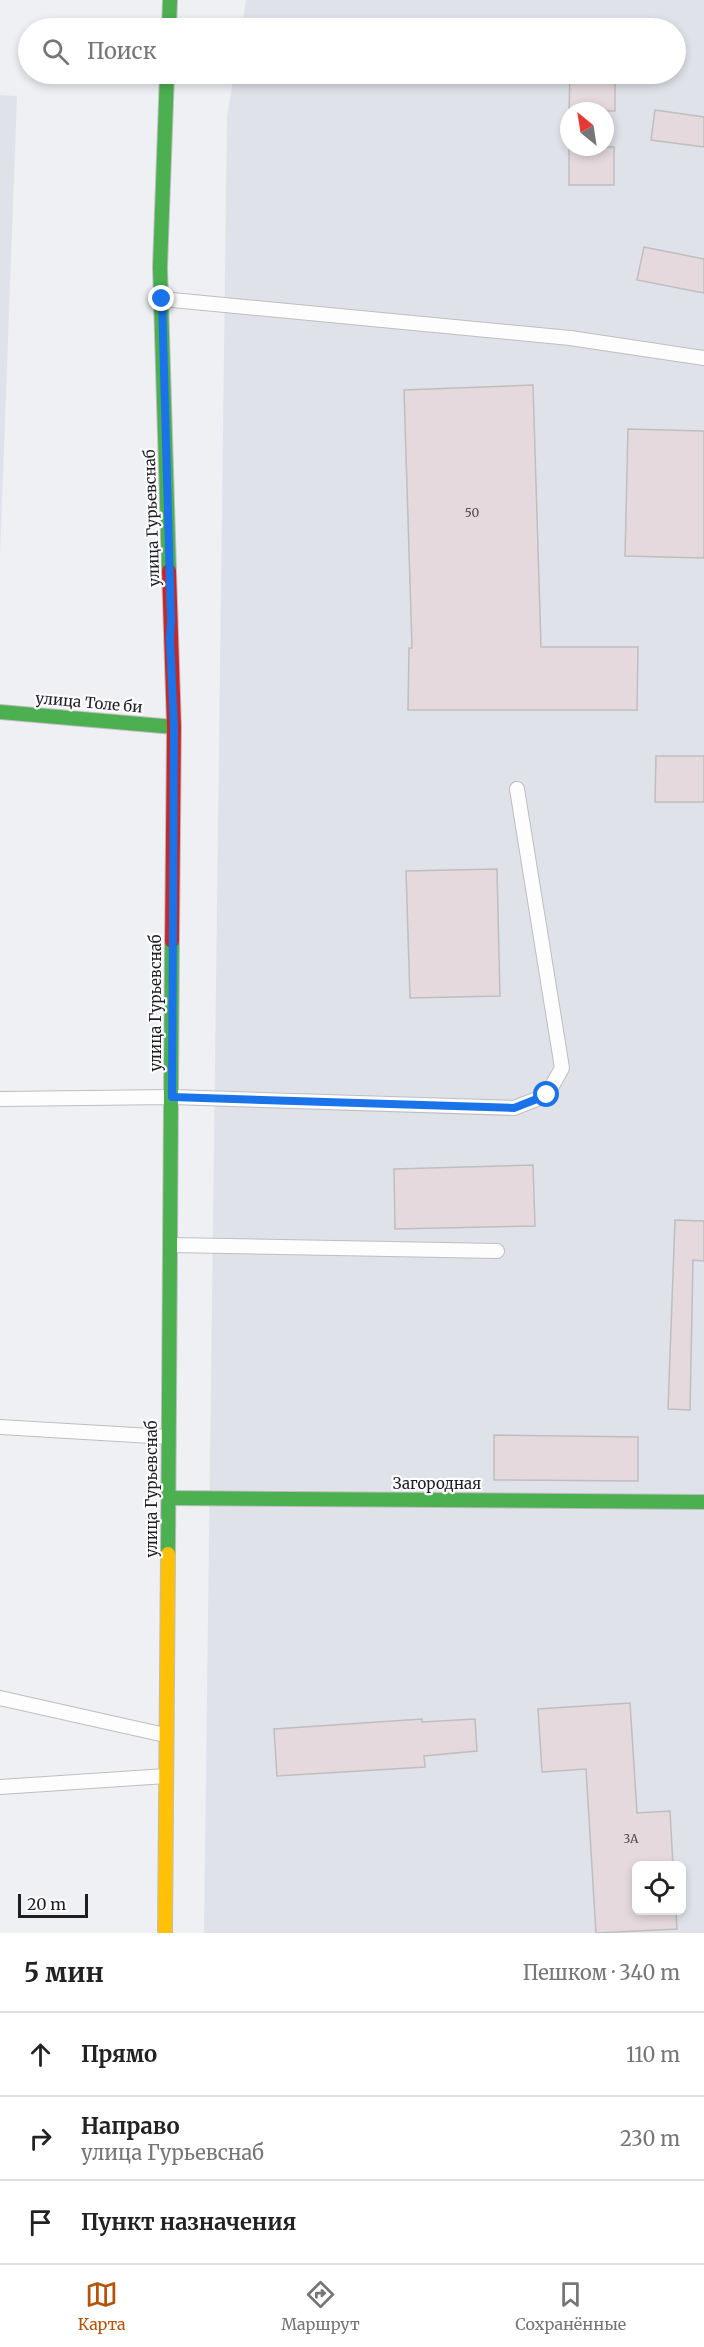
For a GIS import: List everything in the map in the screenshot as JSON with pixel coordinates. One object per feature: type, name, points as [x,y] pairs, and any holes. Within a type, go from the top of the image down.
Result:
[{"type":"street","points":[[169,18],[170,0]]},
{"type":"street","name":"улица Гурьевснаб","points":[[165,1933],[174,727],[160,267],[167,84]]},
{"type":"street","name":"улица Толе би","points":[[0,712],[174,727]]},
{"type":"street","name":"Загородная","points":[[170,1498],[704,1502]]},
{"type":"lane","points":[[162,299],[570,338],[704,358]]},
{"type":"lane","points":[[0,1099],[172,1097],[514,1108],[547,1095],[562,1068],[517,789]]},
{"type":"lane","points":[[170,1245],[497,1251]]},
{"type":"lane","points":[[0,1427],[168,1437]]},
{"type":"lane","points":[[0,1698],[165,1735]]},
{"type":"lane","points":[[0,1786],[166,1776]]},
{"type":"shaded area","points":[[246,0],[704,0],[704,1933],[204,1933],[227,116],[232,84],[686,84],[686,18],[243,18]]},
{"type":"shaded area","points":[[0,95],[17,96],[0,557]]},
{"type":"building","points":[[570,84],[615,84],[615,111],[614,102],[569,102]]},
{"type":"building","points":[[655,110],[704,117],[704,147],[651,140]]},
{"type":"building","points":[[569,156],[614,156],[614,185],[569,185]]},
{"type":"building","points":[[644,247],[704,259],[704,293],[637,280]]},
{"type":"building","points":[[533,385],[541,647],[638,647],[637,710],[408,710],[409,648],[412,648],[404,390]]},
{"type":"building","points":[[628,429],[704,431],[704,558],[625,556]]},
{"type":"building","points":[[656,756],[704,756],[704,802],[655,802]]},
{"type":"building","points":[[497,869],[500,996],[410,998],[406,871]]},
{"type":"building","points":[[533,1165],[535,1226],[395,1229],[394,1169]]},
{"type":"building","points":[[675,1220],[704,1221],[704,1261],[693,1260],[690,1410],[668,1409]]},
{"type":"building","points":[[494,1435],[638,1437],[638,1481],[494,1480]]},
{"type":"building","points":[[630,1703],[637,1813],[670,1811],[673,1861],[632,1861],[632,1915],[676,1915],[677,1929],[596,1933],[586,1769],[542,1772],[538,1709]]},
{"type":"building","points":[[422,1719],[422,1722],[475,1719],[477,1751],[424,1756],[425,1767],[277,1776],[274,1729]]},
{"type":"traffic: fast","points":[[169,18],[170,0]]},
{"type":"traffic: fast","points":[[167,84],[160,267],[169,571]]},
{"type":"traffic: fast","points":[[0,712],[174,727]]},
{"type":"traffic: fast","points":[[168,1554],[172,941]]},
{"type":"traffic: fast","points":[[170,1498],[704,1502]]},
{"type":"traffic: slow","points":[[165,1933],[168,1554]]},
{"type":"traffic: jam","points":[[169,571],[174,727],[172,941]]},
{"type":"route","points":[[162,299],[174,727],[172,1097],[514,1108],[547,1095]]}]
